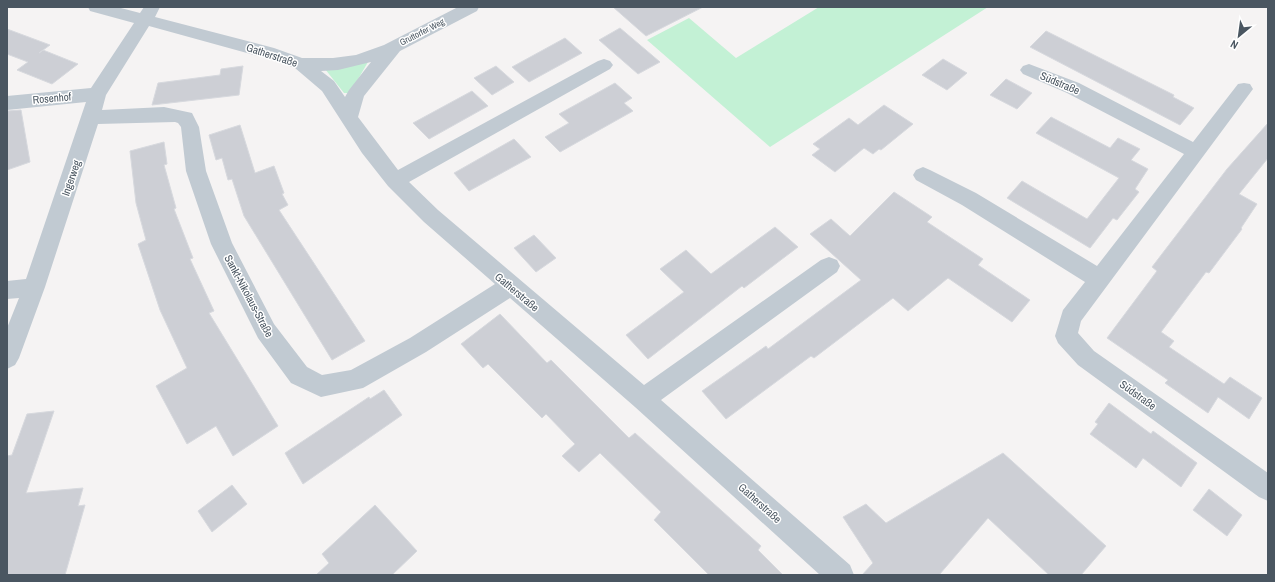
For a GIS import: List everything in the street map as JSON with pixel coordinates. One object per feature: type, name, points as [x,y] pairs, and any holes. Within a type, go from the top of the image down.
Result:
[{"type":"street","name":"Gatherstraße","points":[[96,7],[148,13],[301,64],[328,86],[369,148],[395,181],[431,216],[510,286],[643,399],[840,575]]},
{"type":"street","name":"Gruttorfer Weg","points":[[301,64],[338,64],[365,57],[396,46],[471,7]]},
{"type":"street","name":"Ingerweg","points":[[7,358],[34,288],[91,118],[96,94],[148,13]]},
{"type":"street","name":"Gruttorfer Weg","points":[[349,116],[356,95],[369,76],[396,46]]},
{"type":"street","points":[[395,181],[604,65]]},
{"type":"street","name":"Südstraße","points":[[1029,70],[1074,88],[1197,152]]},
{"type":"street","name":"Südstraße","points":[[1244,89],[1071,317],[1066,336],[1086,358],[1268,488]]},
{"type":"street","name":"Rosenhof","points":[[7,103],[96,94]]},
{"type":"street","name":"Sankt-Nikolaus-Straße","points":[[91,118],[164,114],[185,118],[190,127],[196,171],[222,244],[266,331],[299,375],[321,386],[355,380],[418,345],[510,286]]},
{"type":"street","points":[[923,175],[969,199],[1099,279]]},
{"type":"street","points":[[643,399],[829,266]]},
{"type":"street","points":[[7,290],[34,288]]},
{"type":"green space","points":[[819,7],[988,7],[770,147],[647,40],[689,18],[736,58]]},
{"type":"green space","points":[[368,62],[350,93],[344,93],[325,69]]},
{"type":"building","points":[[613,7],[703,7],[646,36]]},
{"type":"building","points":[[620,28],[660,62],[638,74],[599,40]]},
{"type":"building","points":[[7,29],[50,45],[43,50],[78,64],[52,84],[17,70],[28,62],[7,54]]},
{"type":"building","points":[[1046,31],[1174,95],[1173,97],[1194,108],[1180,125],[1030,47]]},
{"type":"building","points":[[565,38],[582,53],[529,82],[512,67]]},
{"type":"building","points":[[943,59],[967,73],[947,90],[922,75]]},
{"type":"building","points":[[243,66],[239,95],[152,105],[158,83],[220,75],[221,69]]},
{"type":"building","points":[[496,66],[514,82],[492,95],[474,78]]},
{"type":"building","points":[[1006,79],[1032,93],[1017,109],[990,95]]},
{"type":"building","points":[[615,83],[632,98],[624,103],[633,111],[560,152],[545,137],[569,123],[559,114]]},
{"type":"building","points":[[472,91],[488,106],[429,139],[413,123]]},
{"type":"building","points":[[884,105],[913,124],[881,150],[879,149],[873,154],[864,148],[835,172],[812,155],[820,149],[813,144],[849,118],[858,125]]},
{"type":"building","points":[[21,110],[30,162],[7,170],[7,111]]},
{"type":"building","points":[[1051,117],[1110,148],[1118,138],[1140,149],[1131,160],[1148,169],[1135,189],[1139,192],[1117,220],[1113,218],[1090,248],[1007,198],[1022,181],[1087,219],[1119,178],[1036,133]]},
{"type":"building","points":[[1268,123],[1268,158],[1239,194],[1257,204],[1241,228],[1242,229],[1209,273],[1206,272],[1161,332],[1174,341],[1169,347],[1224,384],[1230,377],[1262,398],[1249,419],[1218,397],[1208,413],[1165,383],[1168,380],[1107,338],[1157,271],[1152,267],[1227,169]]},
{"type":"building","points":[[240,125],[255,173],[274,166],[284,193],[282,194],[288,205],[279,210],[365,341],[332,360],[244,216],[232,179],[228,180],[222,158],[216,160],[209,135]]},
{"type":"building","points":[[514,139],[531,157],[469,191],[454,173]]},
{"type":"building","points":[[164,142],[167,164],[164,165],[176,208],[174,209],[193,258],[190,259],[214,311],[209,313],[278,426],[233,456],[216,426],[187,444],[156,386],[187,368],[160,310],[138,244],[146,240],[136,203],[130,151]]},
{"type":"building","points":[[894,192],[932,217],[927,222],[983,259],[978,265],[1030,300],[1012,322],[948,278],[908,311],[893,298],[814,358],[811,356],[726,419],[702,391],[766,346],[768,349],[861,280],[810,234],[831,219],[850,236]]},
{"type":"building","points":[[775,227],[798,247],[744,288],[742,286],[648,359],[626,335],[684,292],[660,269],[686,250],[711,274]]},
{"type":"building","points":[[534,235],[556,258],[536,272],[514,248]]},
{"type":"building","points":[[500,314],[547,363],[551,360],[629,438],[635,433],[761,546],[758,550],[783,575],[709,575],[654,520],[661,512],[600,453],[579,472],[562,456],[575,444],[546,414],[542,418],[488,364],[483,368],[461,344]]},
{"type":"building","points":[[384,390],[402,415],[303,484],[285,453],[369,397],[370,399]]},
{"type":"building","points":[[1109,403],[1151,434],[1153,431],[1197,463],[1181,487],[1143,458],[1136,468],[1090,434],[1098,424],[1095,422]]},
{"type":"building","points":[[54,411],[26,493],[83,488],[78,506],[85,505],[65,575],[7,575],[7,456],[12,455],[27,414]]},
{"type":"building","points":[[1003,453],[1106,546],[1081,575],[1049,575],[988,518],[939,575],[862,575],[873,563],[843,517],[866,504],[886,523]]},
{"type":"building","points":[[232,485],[247,504],[212,532],[198,511]]},
{"type":"building","points":[[1209,489],[1242,515],[1227,536],[1193,510]]},
{"type":"building","points":[[375,505],[417,551],[392,575],[316,575],[329,563],[322,554]]}]
